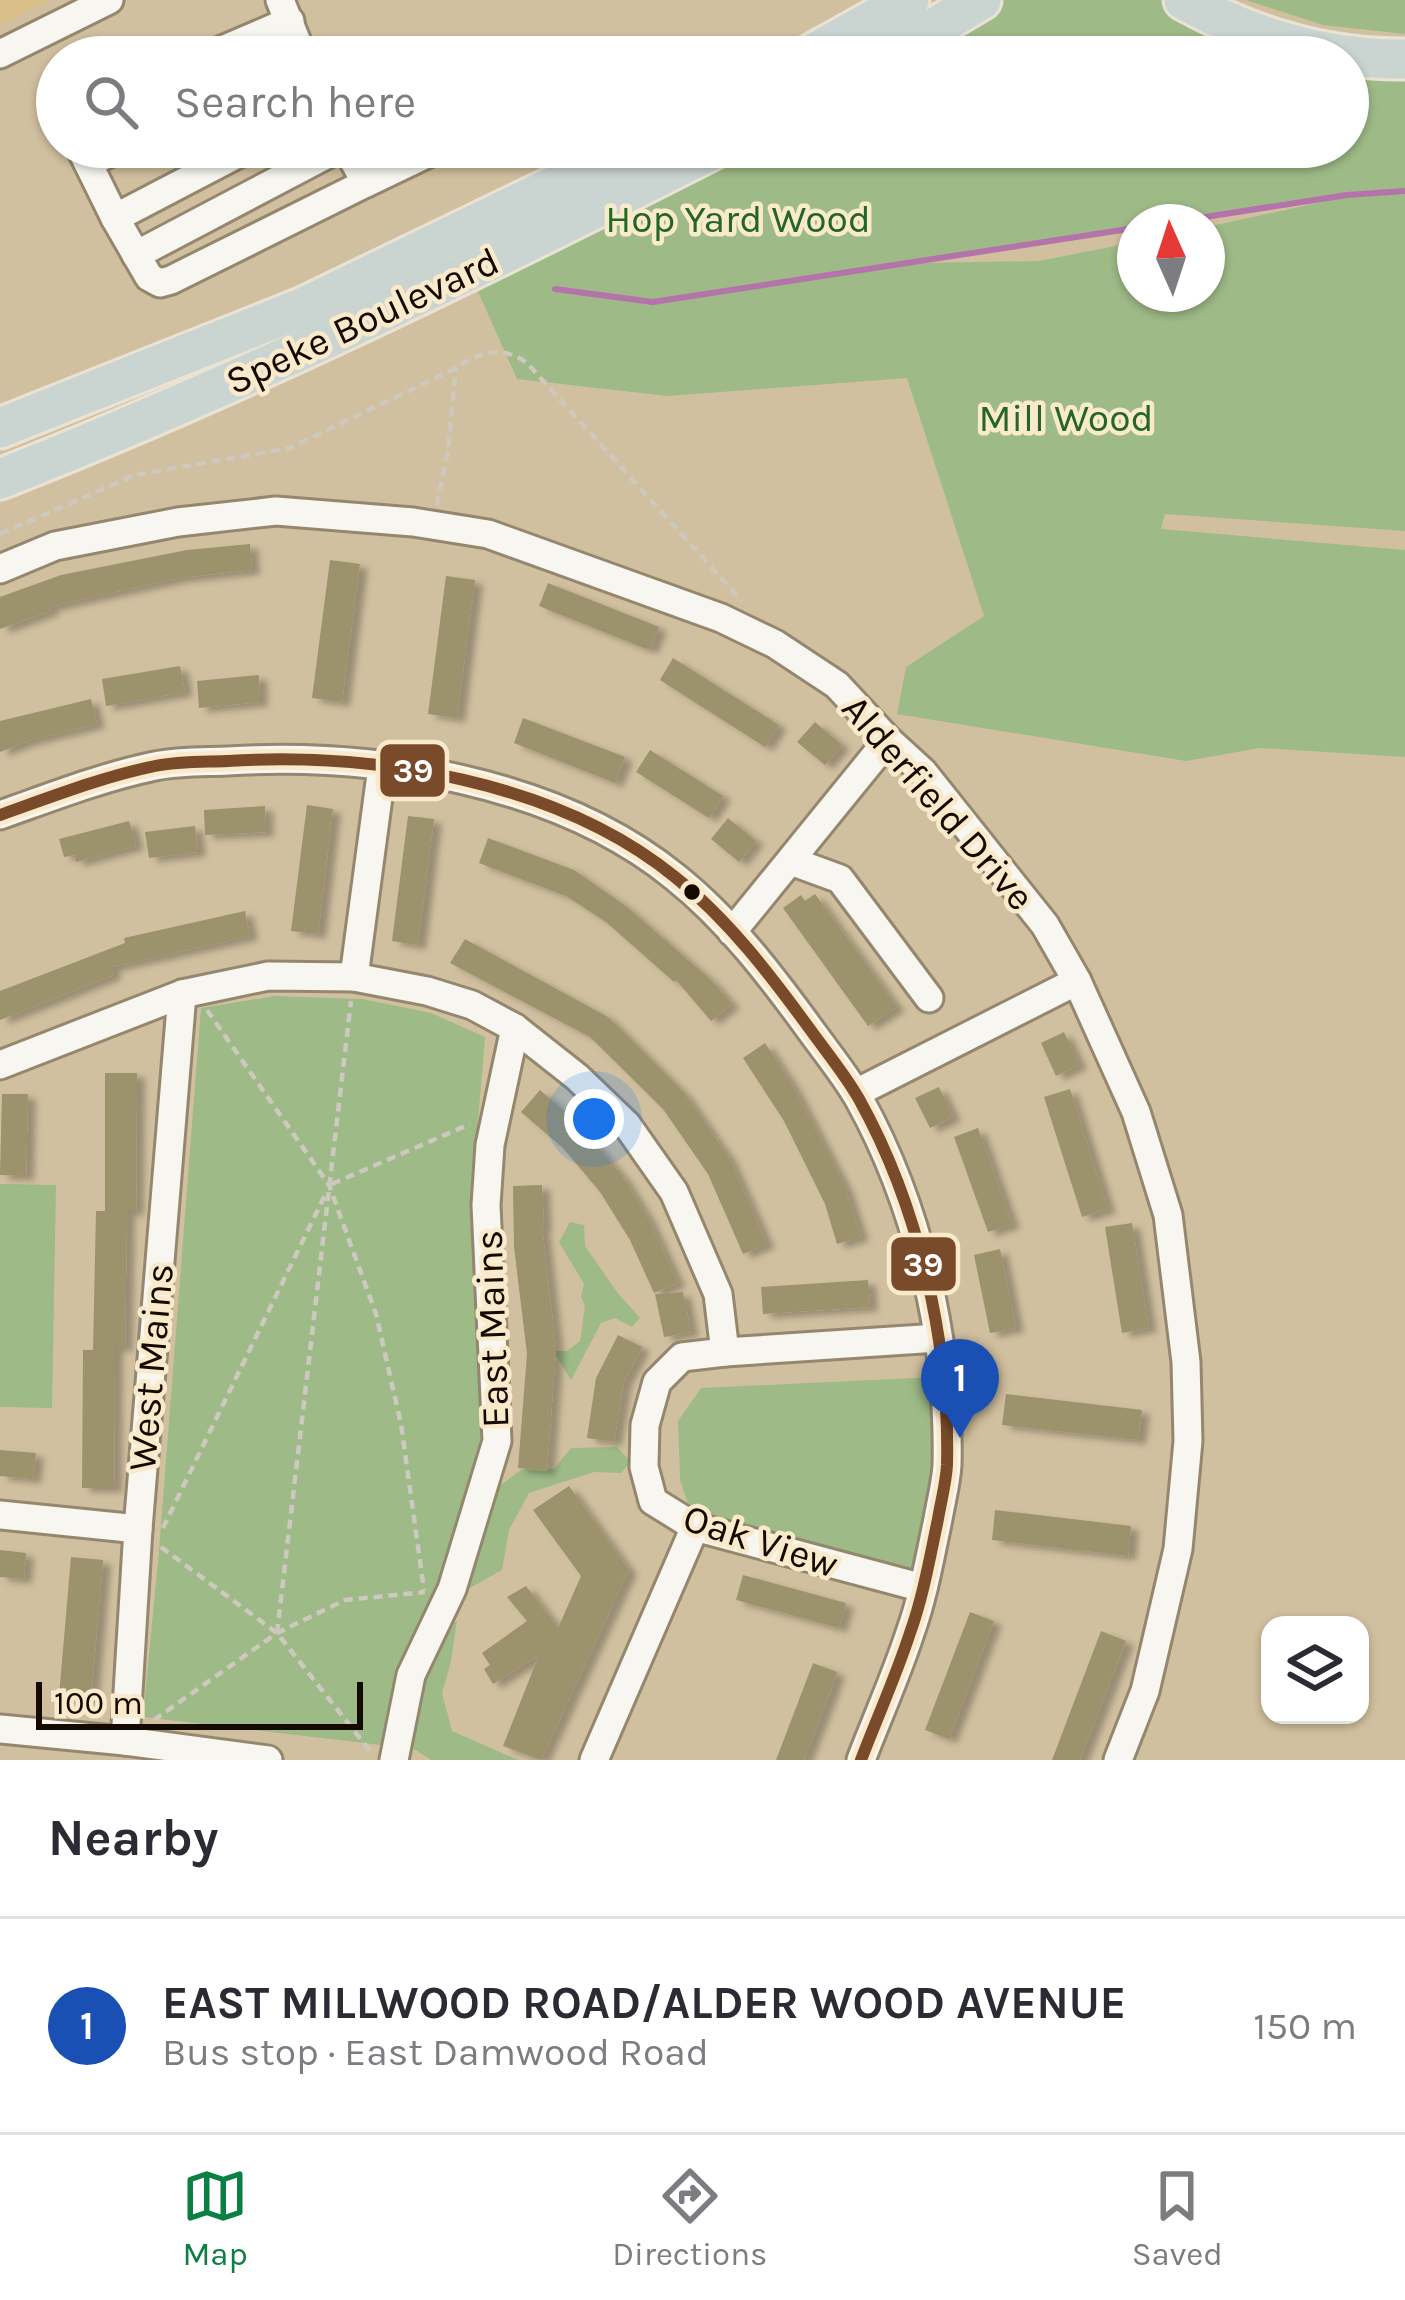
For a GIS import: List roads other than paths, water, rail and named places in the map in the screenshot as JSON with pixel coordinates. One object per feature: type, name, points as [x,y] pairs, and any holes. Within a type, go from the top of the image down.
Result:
[{"type":"highway","points":[[845,36],[909,0]]},
{"type":"highway","points":[[920,36],[980,0]]},
{"type":"highway","points":[[1184,0],[1264,36]]},
{"type":"highway","points":[[1246,0],[1322,25],[1405,34]]},
{"type":"highway","points":[[1369,57],[1405,59]]},
{"type":"highway","name":"Speke Boulevard","points":[[0,428],[304,307],[592,168]]},
{"type":"highway","name":"Speke Boulevard","points":[[0,479],[114,434],[460,276],[675,168]]},
{"type":"street","points":[[36,36],[109,0]]},
{"type":"street","points":[[241,36],[285,10]]},
{"type":"street","points":[[0,54],[36,36]]},
{"type":"street","points":[[90,168],[154,281],[172,280],[397,168]]},
{"type":"street","points":[[115,218],[211,168]]},
{"type":"street","points":[[136,255],[303,168]]},
{"type":"street","points":[[356,168],[366,183]]},
{"type":"street","name":"Alderfield Drive","points":[[0,569],[55,547],[178,521],[275,511],[488,534],[721,618],[776,644],[837,685],[923,772],[1045,925],[1077,981],[1136,1112],[1168,1215],[1186,1362],[1188,1441],[1178,1550],[1145,1691],[1118,1760]]},
{"type":"street","points":[[732,932],[888,740]]},
{"type":"street","points":[[0,815],[159,765],[269,759],[352,762],[445,775],[536,801],[620,840],[675,877],[732,932],[771,976],[856,1094],[878,1135],[916,1234],[938,1337],[947,1470],[911,1632],[861,1760]]},
{"type":"street","points":[[354,977],[382,767]]},
{"type":"street","points":[[791,861],[840,879],[929,998]]},
{"type":"street","points":[[0,1065],[187,992],[268,976],[354,977],[472,1005],[515,1028],[627,1125],[674,1192],[718,1294],[725,1352]]},
{"type":"street","points":[[856,1094],[1077,981]]},
{"type":"street","name":"West Mains","points":[[125,1741],[138,1529],[187,992]]},
{"type":"street","name":"East Mains","points":[[394,1760],[411,1675],[438,1591],[497,1441],[486,1205],[490,1145],[515,1028]]},
{"type":"street","name":"Oak View","points":[[923,1588],[694,1527],[653,1501],[644,1467],[645,1426],[657,1382],[682,1357],[938,1337]]},
{"type":"street","points":[[0,1515],[138,1529]]},
{"type":"street","points":[[594,1760],[694,1527]]},
{"type":"street","points":[[0,1729],[268,1760]]},
{"type":"waterway","points":[[1225,214],[1405,191]]},
{"type":"waterway","points":[[555,289],[653,302],[1117,231]]},
{"type":"place","name":"EAST MILLWOOD ROAD/ALDER WOOD AVENUE","points":[[960,1438]]},
{"type":"park label","name":"Hop Yard Wood","points":[[738,218]]},
{"type":"park label","name":"Mill Wood","points":[[1066,417]]}]
